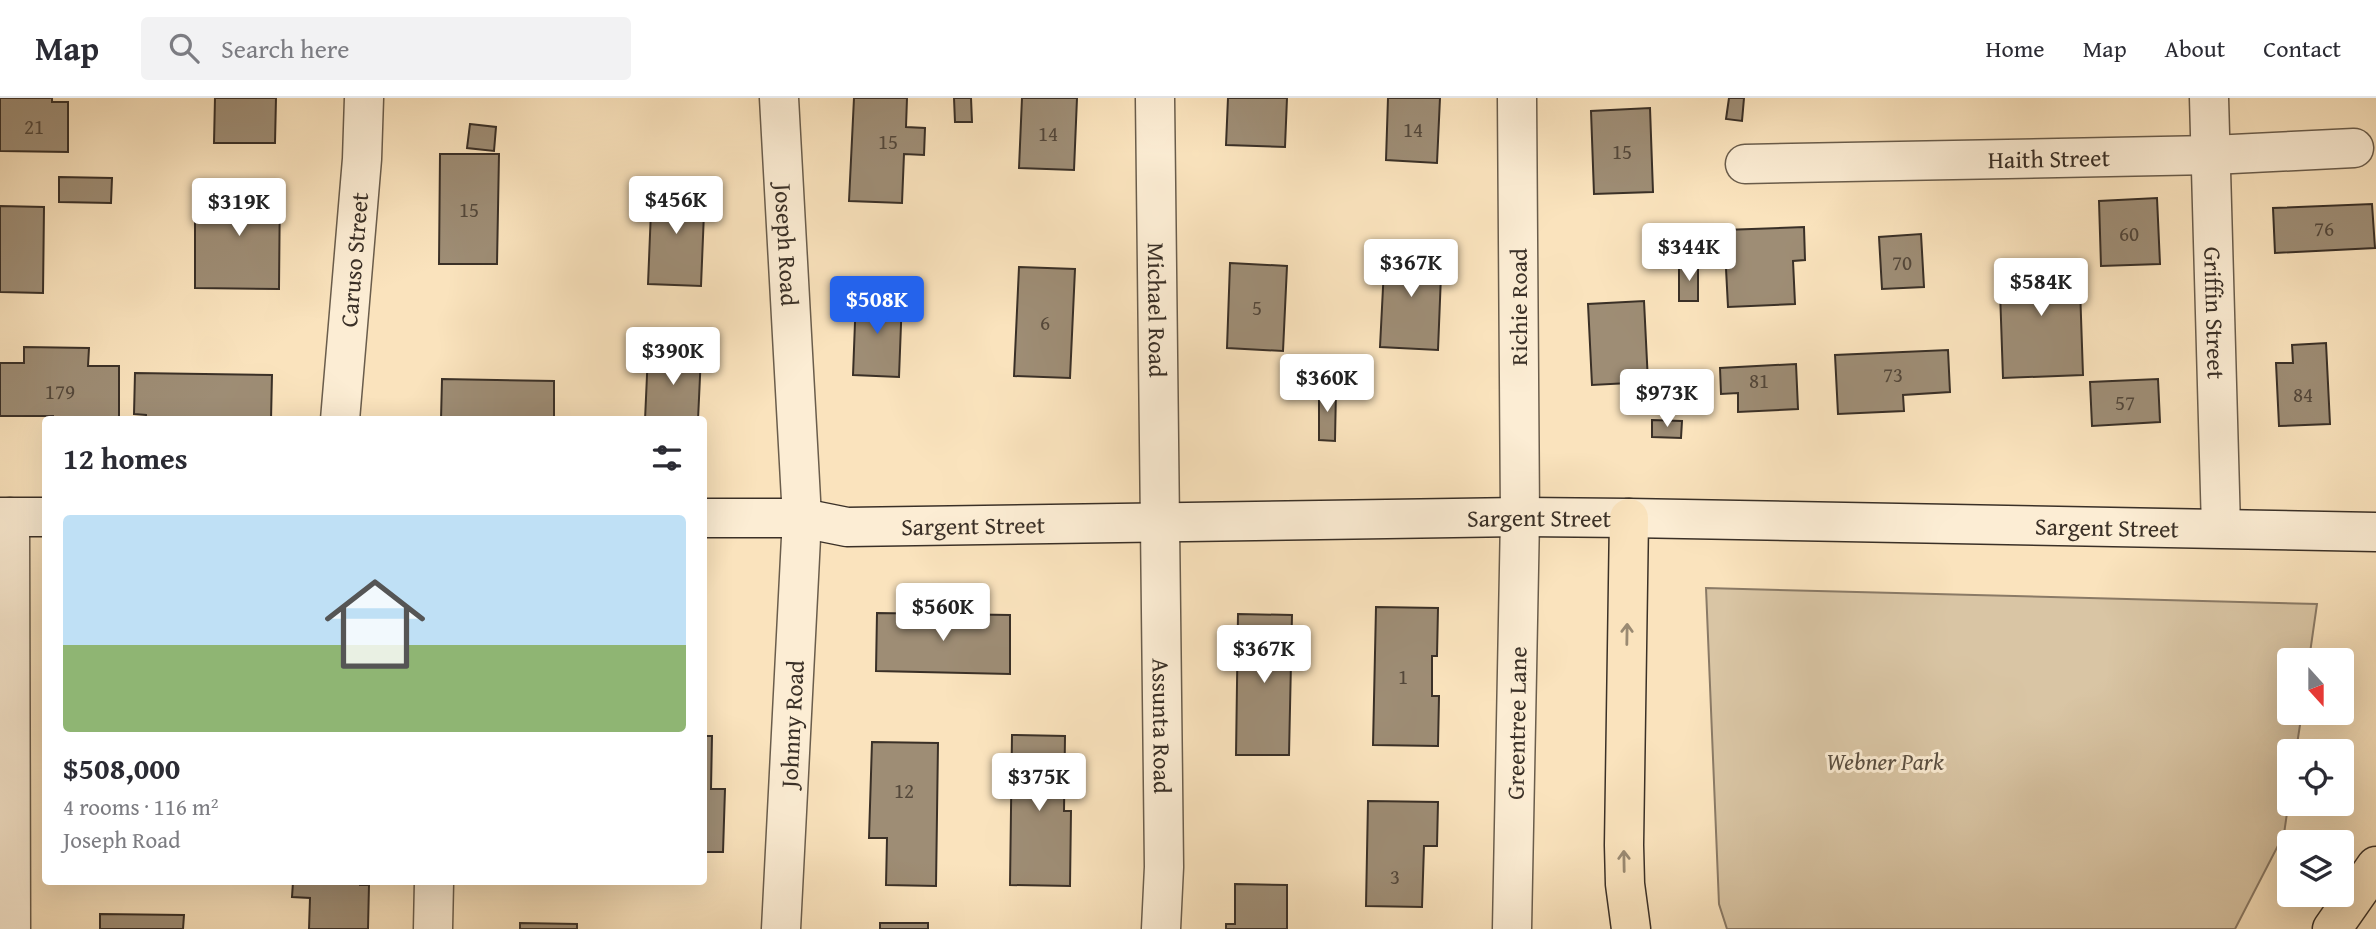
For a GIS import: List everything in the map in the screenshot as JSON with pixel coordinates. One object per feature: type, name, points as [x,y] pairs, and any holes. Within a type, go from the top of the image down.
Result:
[{"type":"highway","points":[[1629,518],[1624,845],[1625,884],[1631,929]]},
{"type":"highway","points":[[2332,929],[2376,866]]},
{"type":"street","name":"Caruso Street","points":[[341,416],[362,159],[364,98]]},
{"type":"street","name":"Joseph Road","points":[[779,98],[802,518]]},
{"type":"street","name":"Michael Road","points":[[1155,98],[1158,522]]},
{"type":"street","name":"Richie Road","points":[[1517,98],[1520,517]]},
{"type":"street","name":"Griffin Street","points":[[2209,98],[2221,528]]},
{"type":"street","name":"Haith Street","points":[[1745,164],[2212,155],[2354,148]]},
{"type":"street","points":[[11,929],[18,517]]},
{"type":"street","name":"Sargent Street","points":[[707,518],[802,518],[847,527],[1520,517],[2376,532]]},
{"type":"street","name":"Greentree Lane","points":[[1512,929],[1520,517]]},
{"type":"street","name":"Johnny Road","points":[[781,929],[802,518]]},
{"type":"street","name":"Assunta Road","points":[[1158,522],[1164,867],[1161,929]]},
{"type":"street","points":[[433,929],[434,885]]},
{"type":"green space","name":"Webner Park","points":[[1706,588],[2317,604],[2311,648],[2277,648],[2277,725],[2300,725],[2298,739],[2277,739],[2277,816],[2287,816],[2285,830],[2277,830],[2277,848],[2235,929],[1727,929],[1719,904]]},
{"type":"building","points":[[0,98],[52,98],[52,102],[68,102],[68,152],[0,151]]},
{"type":"building","points":[[215,98],[276,98],[275,143],[214,143]]},
{"type":"building","points":[[854,98],[907,98],[906,127],[925,128],[924,155],[904,154],[902,203],[849,201]]},
{"type":"building","points":[[954,98],[971,98],[972,122],[955,122]]},
{"type":"building","points":[[1022,98],[1077,98],[1074,170],[1019,168]]},
{"type":"building","points":[[1228,98],[1287,98],[1285,147],[1226,145]]},
{"type":"building","points":[[1388,98],[1440,98],[1437,163],[1386,160]]},
{"type":"building","points":[[1729,98],[1744,98],[1742,121],[1726,119]]},
{"type":"building","points":[[1650,108],[1653,192],[1594,194],[1591,111]]},
{"type":"building","points":[[470,124],[496,127],[494,151],[467,148]]},
{"type":"building","points":[[440,154],[499,154],[497,264],[439,264]]},
{"type":"building","points":[[59,177],[112,178],[111,203],[59,202]]},
{"type":"building","points":[[218,182],[280,182],[279,289],[195,288],[195,205],[218,206]]},
{"type":"building","points":[[652,186],[705,188],[701,286],[648,284]]},
{"type":"building","points":[[2157,198],[2160,264],[2101,266],[2099,201]]},
{"type":"building","points":[[2372,204],[2375,248],[2275,253],[2273,208]]},
{"type":"building","points":[[0,206],[44,207],[43,293],[0,292]]},
{"type":"building","points":[[1804,227],[1805,260],[1793,261],[1795,304],[1728,307],[1724,230]]},
{"type":"building","points":[[1921,234],[1924,287],[1882,289],[1879,237]]},
{"type":"building","points":[[1385,248],[1442,250],[1438,350],[1380,347]]},
{"type":"building","points":[[2079,259],[2083,375],[2003,378],[1999,262]]},
{"type":"building","points":[[1230,263],[1287,266],[1283,351],[1227,348]]},
{"type":"building","points":[[1698,264],[1698,301],[1679,301],[1679,265]]},
{"type":"building","points":[[1019,267],[1075,269],[1070,378],[1014,376]]},
{"type":"building","points":[[856,296],[902,298],[899,377],[853,375]]},
{"type":"building","points":[[1644,301],[1648,382],[1592,385],[1588,304]]},
{"type":"building","points":[[2326,343],[2330,424],[2279,426],[2276,363],[2293,363],[2292,345]]},
{"type":"building","points":[[24,347],[89,348],[88,366],[119,366],[119,416],[0,416],[0,363],[24,363]]},
{"type":"building","points":[[1948,350],[1950,392],[1903,395],[1904,411],[1838,414],[1835,355]]},
{"type":"building","points":[[648,353],[701,355],[698,416],[645,416]]},
{"type":"building","points":[[1796,364],[1798,409],[1738,412],[1738,393],[1721,394],[1720,368]]},
{"type":"building","points":[[135,373],[272,375],[271,416],[134,414]]},
{"type":"building","points":[[442,379],[554,381],[554,416],[441,416]]},
{"type":"building","points":[[2158,379],[2160,422],[2092,426],[2090,382]]},
{"type":"building","points":[[1319,388],[1336,388],[1335,441],[1319,440]]},
{"type":"building","points":[[1652,420],[1682,421],[1681,438],[1652,437]]},
{"type":"building","points":[[1376,607],[1438,608],[1437,656],[1432,656],[1432,696],[1439,696],[1438,746],[1373,745]]},
{"type":"building","points":[[877,613],[1010,615],[1010,674],[876,671]]},
{"type":"building","points":[[1238,614],[1292,615],[1289,755],[1236,755]]},
{"type":"building","points":[[1012,735],[1065,736],[1064,811],[1071,811],[1070,886],[1010,885]]},
{"type":"building","points":[[707,736],[712,736],[711,789],[725,789],[723,852],[707,852]]},
{"type":"building","points":[[872,742],[938,743],[936,886],[886,885],[887,838],[869,838]]},
{"type":"building","points":[[1368,801],[1438,802],[1437,846],[1424,846],[1422,907],[1366,906]]},
{"type":"building","points":[[1235,884],[1287,885],[1287,929],[1226,929],[1226,924],[1235,924]]},
{"type":"building","points":[[293,885],[369,885],[368,929],[309,929],[310,898],[292,897]]},
{"type":"building","points":[[100,914],[184,915],[183,929],[100,929]]},
{"type":"building","points":[[520,923],[577,924],[577,929],[520,929]]},
{"type":"building","points":[[880,923],[928,923],[928,929],[880,929]]}]
